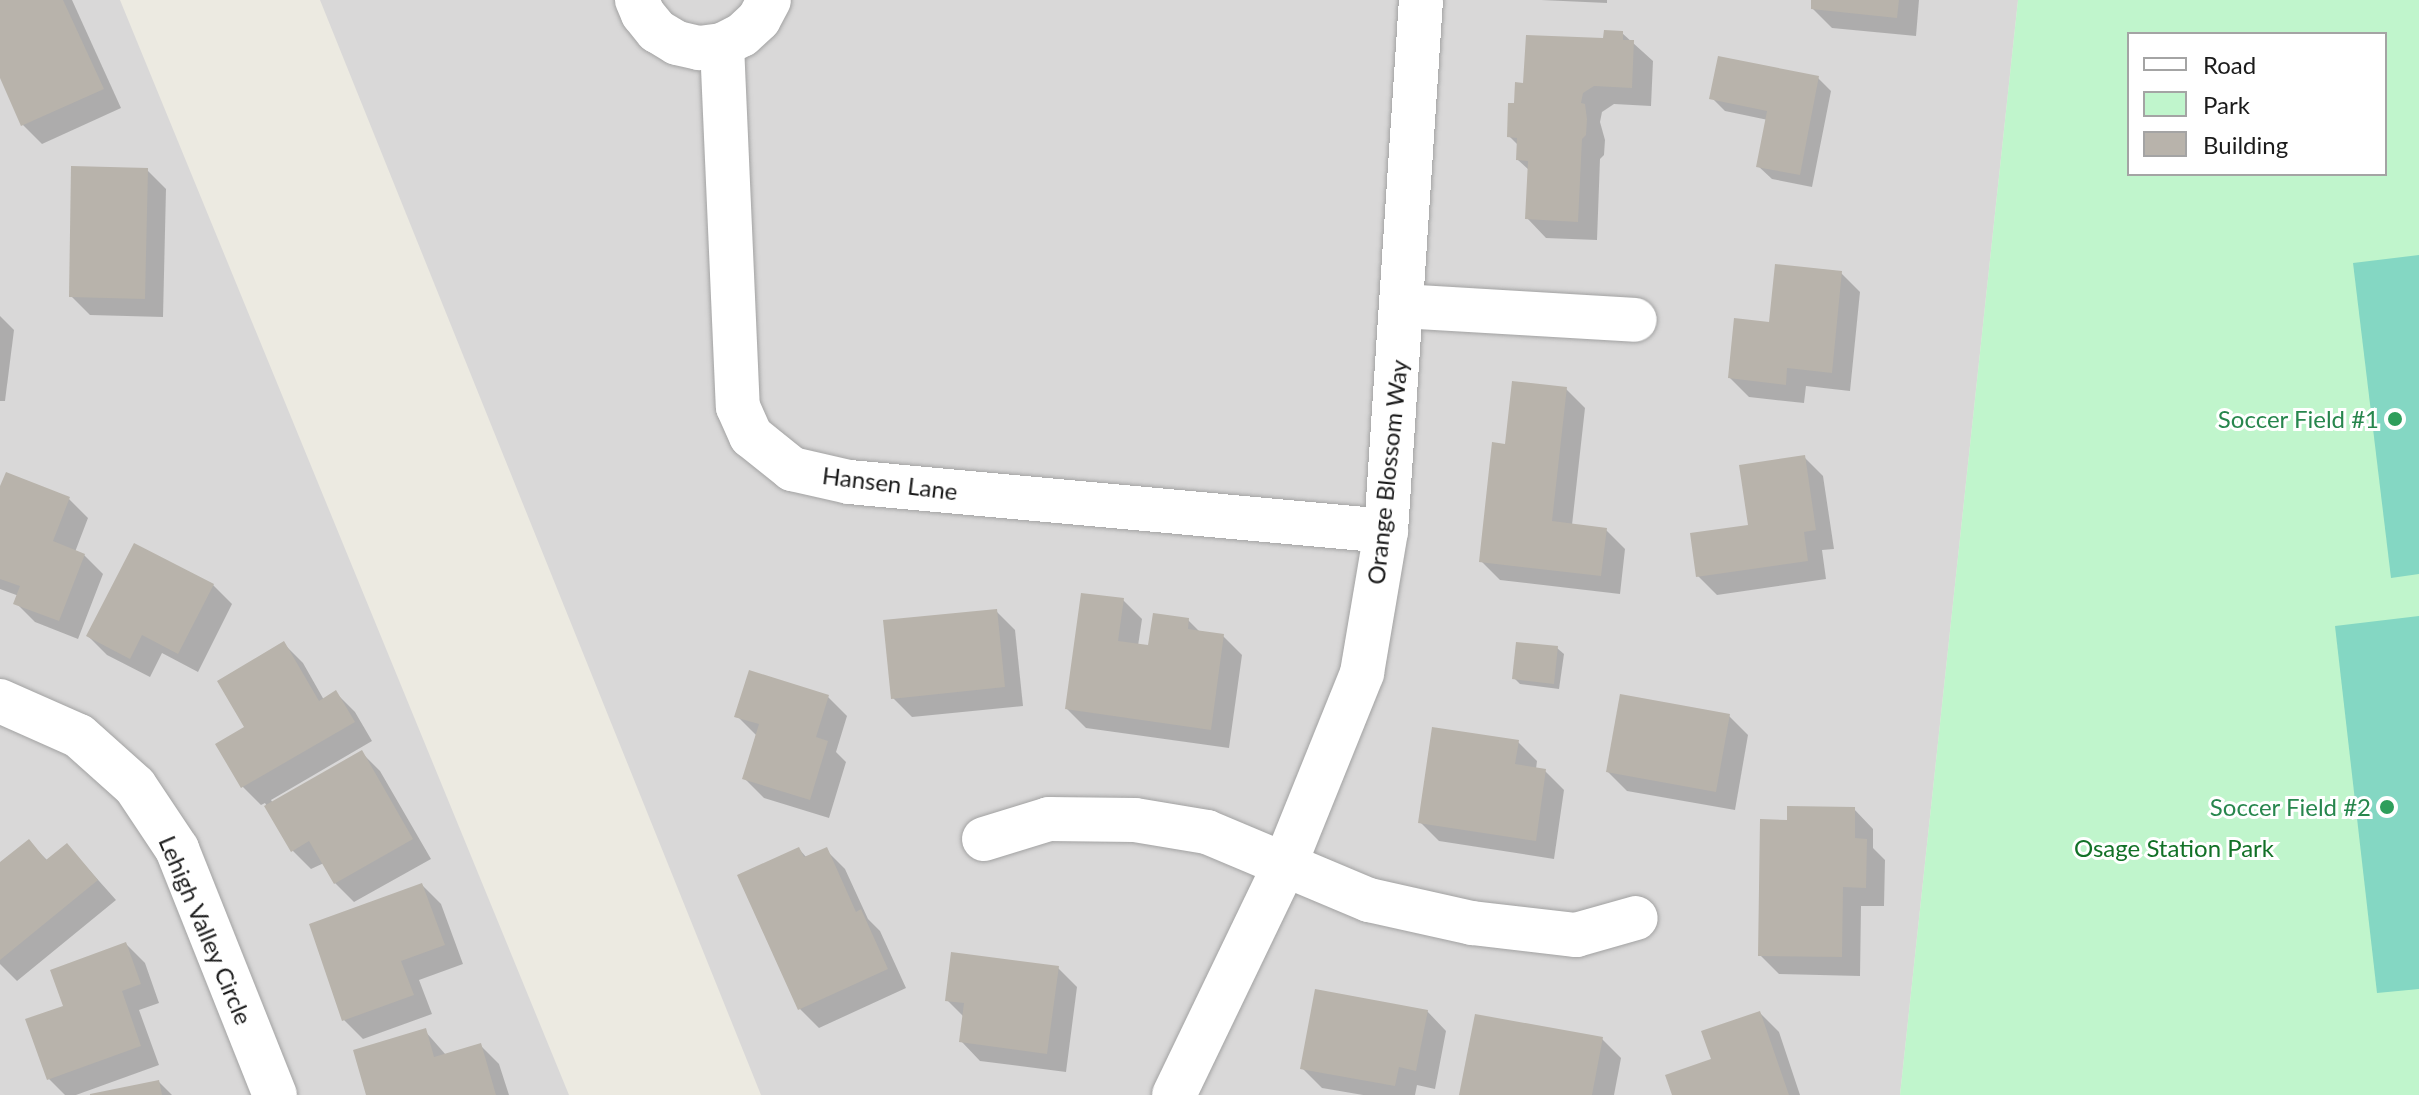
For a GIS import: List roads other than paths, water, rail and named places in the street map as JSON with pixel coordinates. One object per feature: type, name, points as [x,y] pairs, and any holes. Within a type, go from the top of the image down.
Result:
[{"type":"street","points":[[637,0],[643,14],[657,31],[677,43],[699,48],[722,45],[742,35],[759,19],[769,0]]},
{"type":"street","name":"Orange Blossom Way","points":[[1174,1095],[1285,864],[1362,673],[1386,531],[1421,0]]},
{"type":"street","name":"Hansen Lane","points":[[722,45],[738,407],[751,436],[792,469],[849,482],[1386,531]]},
{"type":"street","points":[[1402,306],[1635,320]]},
{"type":"street","name":"Lehigh Valley Circle","points":[[0,701],[79,736],[135,786],[177,849],[275,1095]]},
{"type":"street","points":[[984,839],[1049,819],[1135,820],[1207,832],[1369,900],[1472,923],[1576,935],[1636,918]]},
{"type":"place","name":"Soccer Field #1","points":[[2395,419]]},
{"type":"place","name":"Soccer Field #2","points":[[2387,807]]},
{"type":"park label","name":"Osage Station Park","points":[[2174,848]]}]
